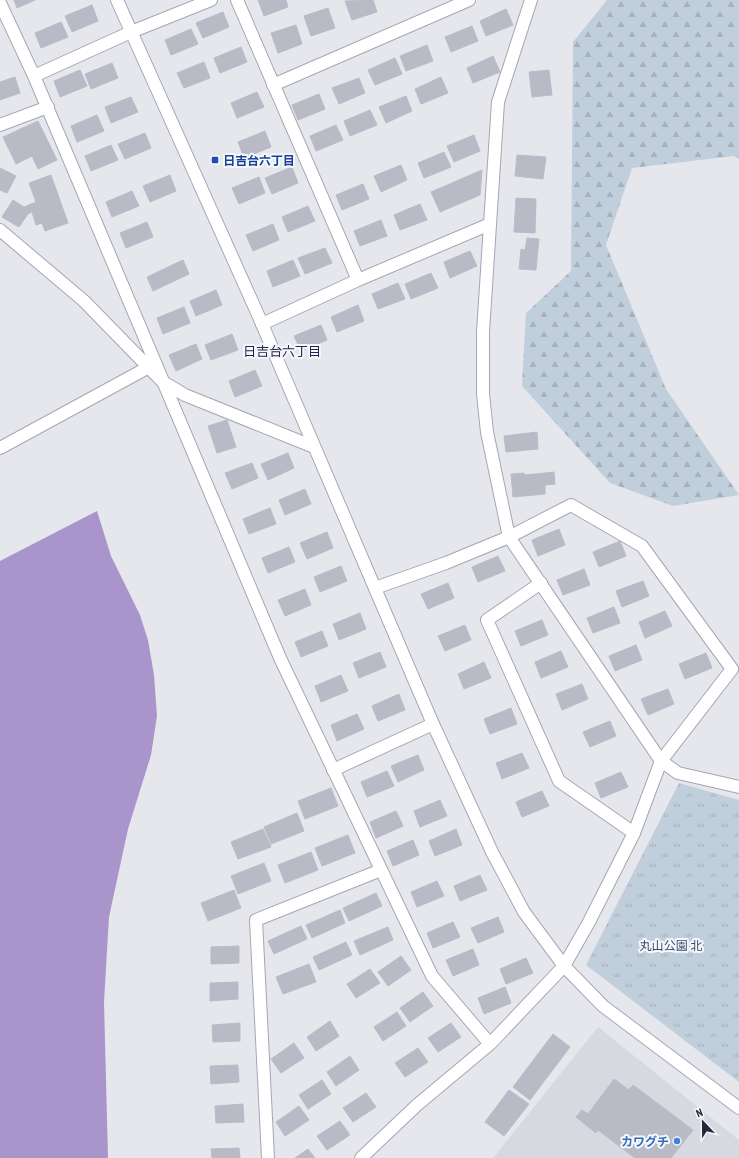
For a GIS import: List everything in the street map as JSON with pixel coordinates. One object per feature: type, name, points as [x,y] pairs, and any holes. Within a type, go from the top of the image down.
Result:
[{"type":"street","points":[[117,0],[262,324],[433,724],[492,852],[524,912],[564,966],[603,1006],[739,1108]]},
{"type":"street","points":[[34,76],[131,32],[211,0]]},
{"type":"street","points":[[236,0],[358,280]]},
{"type":"street","points":[[273,85],[469,0]]},
{"type":"street","points":[[531,0],[498,102],[483,332],[483,394],[487,432],[509,537],[661,760],[678,774],[739,787]]},
{"type":"street","points":[[0,3],[48,108],[280,658],[432,976],[490,1044]]},
{"type":"street","points":[[0,125],[48,108]]},
{"type":"street","points":[[262,324],[358,280],[490,224]]},
{"type":"street","points":[[0,230],[84,301],[163,382],[185,395],[314,447]]},
{"type":"street","points":[[0,448],[149,367]]},
{"type":"street","points":[[361,1158],[417,1105],[490,1044],[564,966],[589,922],[634,833],[661,760],[732,669],[642,546],[571,505],[509,537],[446,564],[375,588]]},
{"type":"street","points":[[541,584],[487,620],[559,781],[634,833]]},
{"type":"street","points":[[333,770],[433,724]]},
{"type":"street","points":[[268,1158],[256,920],[381,870]]},
{"type":"shaded area","points":[[97,511],[111,556],[140,615],[148,640],[154,675],[157,716],[151,755],[128,829],[109,917],[104,1002],[108,1158],[0,1158],[0,561]]},
{"type":"shaded area","points":[[598,1027],[739,1140],[739,1158],[493,1158]]},
{"type":"green space","points":[[607,0],[739,0],[739,159],[734,156],[632,168],[606,245],[666,389],[739,495],[673,506],[610,483],[522,386],[526,313],[571,271],[573,42]]},
{"type":"green space","name":"丸山公園 北","points":[[679,783],[739,800],[739,1082],[586,965]]},
{"type":"building","points":[[14,0],[35,0],[17,8]]},
{"type":"building","points":[[258,0],[286,0],[288,7],[264,16]]},
{"type":"building","points":[[373,0],[377,12],[352,20],[345,1]]},
{"type":"building","points":[[92,5],[98,21],[72,32],[65,16]]},
{"type":"building","points":[[328,8],[335,28],[311,36],[304,16]]},
{"type":"building","points":[[506,9],[513,25],[486,36],[480,21]]},
{"type":"building","points":[[223,12],[229,27],[203,38],[196,23]]},
{"type":"building","points":[[61,22],[68,37],[41,48],[35,33]]},
{"type":"building","points":[[296,25],[302,44],[278,53],[271,33]]},
{"type":"building","points":[[472,26],[478,41],[451,52],[445,37]]},
{"type":"building","points":[[191,29],[198,44],[171,55],[165,40]]},
{"type":"building","points":[[427,45],[433,61],[406,71],[400,56]]},
{"type":"building","points":[[241,47],[247,62],[220,73],[214,58]]},
{"type":"building","points":[[493,56],[500,72],[473,83],[467,68]]},
{"type":"building","points":[[395,58],[402,74],[375,85],[368,70]]},
{"type":"building","points":[[204,62],[210,78],[184,88],[177,73]]},
{"type":"building","points":[[112,63],[118,78],[91,89],[85,74]]},
{"type":"building","points":[[80,70],[87,86],[60,97],[54,81]]},
{"type":"building","points":[[549,70],[552,95],[532,97],[529,72]]},
{"type":"building","points":[[15,77],[20,93],[0,100],[0,82]]},
{"type":"building","points":[[441,77],[448,93],[421,104],[415,89]]},
{"type":"building","points":[[359,78],[365,93],[339,104],[332,88]]},
{"type":"building","points":[[257,92],[264,107],[237,118],[231,103]]},
{"type":"building","points":[[319,94],[325,109],[298,120],[292,105]]},
{"type":"building","points":[[406,96],[412,111],[386,123],[379,107]]},
{"type":"building","points":[[131,97],[138,112],[111,123],[105,107]]},
{"type":"building","points":[[370,110],[377,125],[350,136],[344,121]]},
{"type":"building","points":[[97,115],[104,131],[77,142],[71,126]]},
{"type":"building","points":[[38,121],[57,160],[38,169],[32,156],[16,164],[3,137]]},
{"type":"building","points":[[336,125],[343,140],[316,151],[310,136]]},
{"type":"building","points":[[265,131],[271,147],[244,158],[238,142]]},
{"type":"building","points":[[145,133],[151,148],[125,159],[118,144]]},
{"type":"building","points":[[474,135],[480,151],[454,162],[447,146]]},
{"type":"building","points":[[111,145],[118,160],[91,171],[85,156]]},
{"type":"building","points":[[444,152],[451,167],[424,178],[418,163]]},
{"type":"building","points":[[517,155],[546,157],[543,179],[515,176]]},
{"type":"building","points":[[401,165],[407,180],[381,192],[374,176]]},
{"type":"building","points":[[292,167],[298,183],[272,194],[265,178]]},
{"type":"building","points":[[0,168],[16,176],[7,193],[0,190]]},
{"type":"building","points":[[482,170],[480,195],[440,212],[431,192]]},
{"type":"building","points":[[51,175],[68,223],[45,231],[42,223],[36,225],[32,212],[28,214],[19,227],[2,217],[13,200],[24,207],[36,202],[29,183]]},
{"type":"building","points":[[170,175],[176,191],[150,202],[143,186]]},
{"type":"building","points":[[259,177],[265,193],[239,204],[232,188]]},
{"type":"building","points":[[363,184],[369,199],[342,210],[336,195]]},
{"type":"building","points":[[132,191],[139,206],[112,217],[106,202]]},
{"type":"building","points":[[516,198],[536,199],[535,233],[514,232]]},
{"type":"building","points":[[420,204],[427,220],[400,230],[394,215]]},
{"type":"building","points":[[308,206],[315,221],[288,232],[282,217]]},
{"type":"building","points":[[381,220],[387,236],[360,246],[354,231]]},
{"type":"building","points":[[147,222],[153,237],[126,248],[120,233]]},
{"type":"building","points":[[273,224],[279,240],[253,251],[246,235]]},
{"type":"building","points":[[527,238],[539,239],[536,270],[519,269],[521,249],[525,250]]},
{"type":"building","points":[[325,248],[332,263],[305,274],[298,258]]},
{"type":"building","points":[[470,251],[477,266],[450,278],[444,262]]},
{"type":"building","points":[[183,260],[189,274],[153,291],[147,277]]},
{"type":"building","points":[[293,260],[300,276],[273,287],[267,271]]},
{"type":"building","points":[[431,273],[438,288],[411,299],[405,284]]},
{"type":"building","points":[[398,283],[405,299],[378,309],[372,294]]},
{"type":"building","points":[[216,290],[222,305],[196,316],[190,301]]},
{"type":"building","points":[[358,305],[364,321],[337,332],[331,317]]},
{"type":"building","points":[[184,307],[190,323],[163,334],[157,318]]},
{"type":"building","points":[[321,325],[327,340],[301,351],[294,336]]},
{"type":"building","points":[[232,334],[238,350],[211,360],[205,345]]},
{"type":"building","points":[[196,344],[202,359],[176,371],[169,355]]},
{"type":"building","points":[[255,370],[262,386],[235,397],[229,381]]},
{"type":"building","points":[[227,420],[236,447],[217,453],[208,426]]},
{"type":"building","points":[[537,432],[538,449],[506,452],[504,436]]},
{"type":"building","points":[[288,453],[294,468],[268,480],[261,464]]},
{"type":"building","points":[[252,463],[258,478],[232,489],[225,473]]},
{"type":"building","points":[[554,472],[555,484],[545,485],[545,494],[513,497],[511,474],[524,473],[525,475]]},
{"type":"building","points":[[305,489],[311,504],[285,515],[279,500]]},
{"type":"building","points":[[270,508],[276,524],[249,534],[243,519]]},
{"type":"building","points":[[559,529],[565,545],[538,556],[532,540]]},
{"type":"building","points":[[327,532],[333,548],[307,559],[300,543]]},
{"type":"building","points":[[620,541],[626,556],[599,567],[593,552]]},
{"type":"building","points":[[289,547],[295,562],[268,573],[262,558]]},
{"type":"building","points":[[498,556],[505,571],[478,582],[472,567]]},
{"type":"building","points":[[341,566],[347,581],[320,592],[314,577]]},
{"type":"building","points":[[584,569],[590,585],[563,595],[557,580]]},
{"type":"building","points":[[643,581],[649,596],[622,607],[616,591]]},
{"type":"building","points":[[448,583],[454,598],[428,609],[421,594]]},
{"type":"building","points":[[305,589],[311,605],[285,616],[278,600]]},
{"type":"building","points":[[614,607],[620,623],[593,633],[587,618]]},
{"type":"building","points":[[665,611],[672,626],[645,638],[639,622]]},
{"type":"building","points":[[360,613],[366,629],[339,640],[333,624]]},
{"type":"building","points":[[542,620],[548,635],[521,646],[515,631]]},
{"type":"building","points":[[465,625],[471,640],[445,651],[438,636]]},
{"type":"building","points":[[322,631],[328,646],[301,657],[295,642]]},
{"type":"building","points":[[636,645],[642,660],[615,671],[609,656]]},
{"type":"building","points":[[561,651],[568,667],[541,678],[535,662]]},
{"type":"building","points":[[380,652],[386,667],[359,678],[353,663]]},
{"type":"building","points":[[706,653],[712,668],[685,679],[679,664]]},
{"type":"building","points":[[484,662],[491,678],[464,689],[458,674]]},
{"type":"building","points":[[341,675],[348,691],[321,702],[315,686]]},
{"type":"building","points":[[582,684],[588,699],[562,710],[556,694]]},
{"type":"building","points":[[668,689],[674,704],[648,715],[641,699]]},
{"type":"building","points":[[399,694],[405,710],[378,721],[372,706]]},
{"type":"building","points":[[511,708],[517,724],[490,734],[484,719]]},
{"type":"building","points":[[357,714],[364,729],[337,741],[331,725]]},
{"type":"building","points":[[610,721],[616,736],[590,747],[583,732]]},
{"type":"building","points":[[522,753],[529,768],[502,779],[496,763]]},
{"type":"building","points":[[418,755],[424,770],[398,782],[391,766]]},
{"type":"building","points":[[387,771],[394,786],[367,797],[361,782]]},
{"type":"building","points":[[621,772],[628,787],[601,798],[595,783]]},
{"type":"building","points":[[331,788],[338,806],[305,819],[298,801]]},
{"type":"building","points":[[542,791],[549,806],[522,817],[516,802]]},
{"type":"building","points":[[440,800],[447,816],[420,827],[414,811]]},
{"type":"building","points":[[396,811],[403,826],[376,838],[370,822]]},
{"type":"building","points":[[297,813],[304,831],[271,844],[264,827]]},
{"type":"building","points":[[263,829],[271,847],[238,859],[231,842]]},
{"type":"building","points":[[456,829],[462,845],[435,856],[429,841]]},
{"type":"building","points":[[348,835],[355,853],[322,866],[315,848]]},
{"type":"building","points":[[413,840],[419,855],[393,866],[387,851]]},
{"type":"building","points":[[311,852],[318,870],[285,883],[278,865]]},
{"type":"building","points":[[264,863],[271,881],[238,894],[231,876]]},
{"type":"building","points":[[480,875],[487,890],[460,901],[454,886]]},
{"type":"building","points":[[437,881],[444,896],[417,907],[411,892]]},
{"type":"building","points":[[234,890],[241,908],[208,921],[201,903]]},
{"type":"building","points":[[376,893],[382,906],[349,921],[343,908]]},
{"type":"building","points":[[340,910],[345,923],[312,938],[306,925]]},
{"type":"building","points":[[498,917],[504,932],[478,943],[471,928]]},
{"type":"building","points":[[453,922],[460,937],[433,948],[427,933]]},
{"type":"building","points":[[301,926],[307,939],[274,954],[268,941]]},
{"type":"building","points":[[388,927],[393,940],[360,955],[354,941]]},
{"type":"building","points":[[346,942],[352,955],[319,970],[313,957]]},
{"type":"building","points":[[239,946],[239,963],[211,964],[211,947]]},
{"type":"building","points":[[473,949],[479,965],[453,976],[446,960]]},
{"type":"building","points":[[401,956],[411,970],[388,986],[378,972]]},
{"type":"building","points":[[526,958],[533,973],[506,984],[500,969]]},
{"type":"building","points":[[309,964],[316,982],[283,994],[276,977]]},
{"type":"building","points":[[370,969],[380,983],[356,998],[347,984]]},
{"type":"building","points":[[238,982],[238,999],[210,1001],[210,983]]},
{"type":"building","points":[[505,987],[511,1003],[484,1014],[478,998]]},
{"type":"building","points":[[423,992],[433,1006],[410,1022],[400,1008]]},
{"type":"building","points":[[397,1012],[406,1026],[383,1041],[374,1027]]},
{"type":"building","points":[[330,1021],[339,1036],[316,1051],[307,1037]]},
{"type":"building","points":[[240,1023],[240,1041],[213,1042],[212,1025]]},
{"type":"building","points":[[451,1023],[461,1037],[438,1052],[428,1038]]},
{"type":"building","points":[[553,1034],[570,1047],[530,1100],[513,1087]]},
{"type":"building","points":[[294,1043],[304,1058],[281,1073],[271,1059]]},
{"type":"building","points":[[418,1048],[428,1062],[405,1077],[395,1063]]},
{"type":"building","points":[[350,1056],[359,1070],[336,1086],[327,1072]]},
{"type":"building","points":[[238,1065],[239,1082],[211,1084],[210,1066]]},
{"type":"building","points":[[614,1079],[629,1090],[633,1085],[693,1130],[671,1158],[635,1158],[598,1130],[596,1133],[576,1117],[582,1110],[588,1114]]},
{"type":"building","points":[[322,1080],[331,1094],[308,1109],[299,1095]]},
{"type":"building","points":[[509,1090],[529,1104],[504,1136],[485,1122]]},
{"type":"building","points":[[366,1093],[376,1107],[353,1122],[343,1108]]},
{"type":"building","points":[[243,1104],[244,1122],[216,1123],[215,1106]]},
{"type":"building","points":[[299,1106],[309,1120],[285,1136],[276,1122]]},
{"type":"building","points":[[340,1121],[350,1135],[327,1150],[317,1136]]},
{"type":"building","points":[[239,1148],[240,1158],[212,1158],[211,1149]]},
{"type":"building","points":[[308,1149],[315,1158],[295,1158]]},
{"type":"place","name":"日吉台六丁目","points":[[215,160]]},
{"type":"place","name":"カワグチ","points":[[677,1141]]},
{"type":"district","name":"日吉台六丁目","points":[[282,351]]}]
